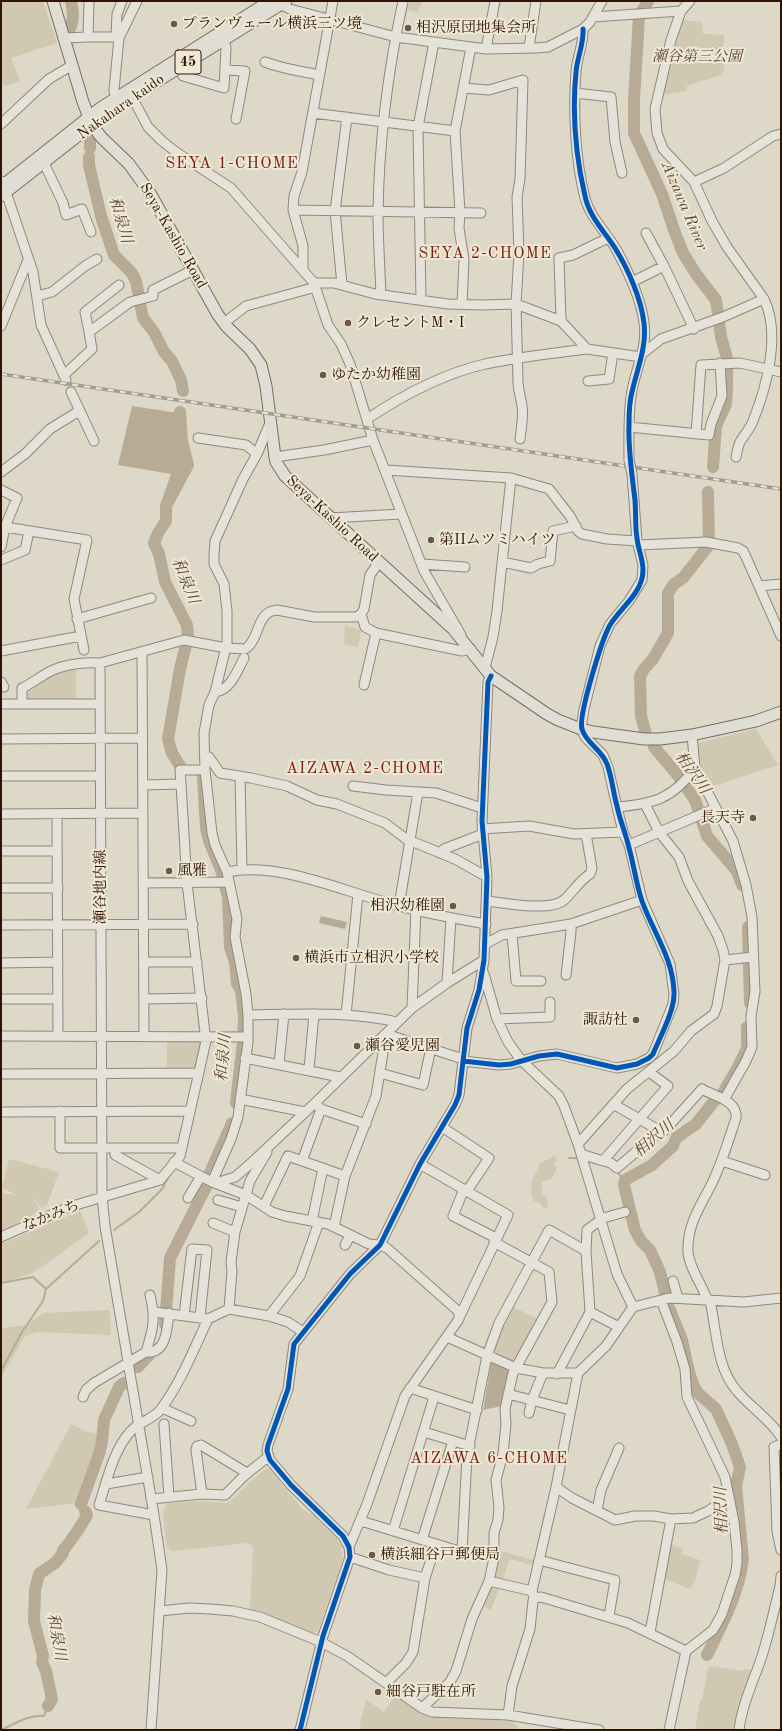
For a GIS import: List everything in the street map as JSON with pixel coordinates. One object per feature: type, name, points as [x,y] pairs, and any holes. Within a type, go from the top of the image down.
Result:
[{"type":"main road","name":"Seya-Kashio Road","points":[[52,1],[71,66],[90,121],[102,137],[137,174],[150,193],[192,270],[224,323],[250,349],[261,366],[266,386],[276,462],[285,476],[453,629],[488,672],[547,714],[582,729],[644,739],[660,739],[692,735],[756,721],[781,712]]},
{"type":"main road","name":"Nakahara kaido","points":[[2,188],[90,121],[224,40],[274,2]]},
{"type":"main road","name":"Nakahara kaido","points":[[2,188],[44,163],[115,98],[274,2]]},
{"type":"street","points":[[88,37],[89,1]]},
{"type":"street","points":[[115,98],[114,90],[118,38],[117,14],[122,1]]},
{"type":"street","points":[[118,38],[137,1]]},
{"type":"street","points":[[303,269],[303,246],[293,210],[294,196],[302,172],[333,1]]},
{"type":"street","points":[[381,295],[378,212],[383,122],[396,37],[404,1]]},
{"type":"street","points":[[486,49],[495,1]]},
{"type":"street","points":[[529,48],[536,1]]},
{"type":"street","points":[[274,2],[290,10],[396,37],[486,49],[548,47],[583,29],[593,17],[602,1]]},
{"type":"street","points":[[690,1],[681,11],[671,40],[655,109],[657,134],[663,149],[694,182],[712,221],[727,247],[764,298],[772,323],[773,341],[769,368],[753,422],[740,442],[736,457]]},
{"type":"street","points":[[593,17],[681,11]]},
{"type":"street","points":[[386,1034],[463,1060],[499,1065],[511,1064],[539,1056],[557,1054],[616,1068],[637,1064],[649,1058],[653,1054],[673,1004],[674,994],[670,964],[642,900],[629,845],[623,832],[608,767],[603,755],[586,738],[582,729],[584,709],[600,646],[610,624],[630,601],[642,580],[643,565],[638,543],[632,474],[629,460],[629,427],[630,396],[645,343],[644,323],[632,282],[615,249],[588,209],[585,197],[577,148],[575,93],[576,68],[584,36],[583,29]]},
{"type":"street","points":[[63,38],[118,38]]},
{"type":"street","points":[[182,76],[224,88],[226,48],[224,40]]},
{"type":"street","points":[[421,299],[418,127],[434,42]]},
{"type":"street","points":[[462,304],[464,260],[459,228],[460,212],[455,131],[471,47]]},
{"type":"street","points":[[265,62],[285,70],[292,69],[319,76]]},
{"type":"street","points":[[1,124],[49,79],[71,66]]},
{"type":"street","points":[[225,70],[245,67],[236,119]]},
{"type":"street","points":[[463,88],[489,90],[523,80],[520,178],[517,197],[519,253],[516,304],[518,393],[522,406],[520,438]]},
{"type":"street","points":[[575,93],[611,97],[615,142],[622,173]]},
{"type":"street","points":[[132,97],[148,127],[176,152],[231,188],[303,269],[315,285],[328,325],[341,344],[350,364],[373,440],[422,564],[468,646],[462,651],[376,633],[365,627],[361,614],[365,605],[370,574],[379,562]]},
{"type":"street","points":[[313,113],[455,131]]},
{"type":"street","points":[[342,285],[335,211],[347,117]]},
{"type":"street","points":[[694,182],[724,168],[773,136],[781,134]]},
{"type":"street","points":[[44,163],[63,203],[66,215],[82,209],[91,232]]},
{"type":"street","points":[[2,188],[33,272],[41,325],[65,377],[92,349],[84,312],[119,285]]},
{"type":"street","points":[[293,210],[481,213]]},
{"type":"street","points":[[646,233],[664,266],[694,329]]},
{"type":"street","points":[[561,321],[560,258],[573,255],[608,238]]},
{"type":"street","points":[[37,296],[52,292],[85,266],[97,259]]},
{"type":"street","points":[[1,326],[28,260]]},
{"type":"street","points":[[632,282],[664,266]]},
{"type":"street","points":[[89,332],[139,299],[153,296],[153,290],[192,270]]},
{"type":"street","points":[[224,323],[246,306],[315,285],[342,285],[381,295],[462,304],[516,304],[561,321],[587,348]]},
{"type":"street","points":[[367,419],[417,389],[434,381],[484,364],[587,348],[641,356],[661,339],[694,329],[764,298]]},
{"type":"street","points":[[588,381],[609,379],[613,352]]},
{"type":"street","points":[[629,427],[709,435],[711,424],[718,410],[722,396],[724,363]]},
{"type":"street","points":[[696,434],[701,365],[724,363],[769,368],[781,372]]},
{"type":"street","points":[[71,392],[94,440]]},
{"type":"street","points":[[1,472],[25,454],[50,429],[79,411]]},
{"type":"street","points":[[188,1198],[209,1180],[236,1127],[245,1058],[244,1037],[248,1014],[236,937],[237,919],[225,882],[227,872],[212,833],[205,770],[204,733],[209,706],[215,692],[226,648],[227,611],[224,584],[214,564],[215,541],[243,479],[257,454],[270,423]]},
{"type":"street","points":[[198,438],[246,446],[257,454]]},
{"type":"street","points":[[275,457],[324,450],[373,440]]},
{"type":"street","points":[[386,470],[441,472],[511,478],[549,489],[582,534],[596,538],[638,543],[709,543],[738,548],[743,551],[781,636]]},
{"type":"street","points":[[300,1730],[321,1642],[350,1557],[349,1547],[343,1536],[291,1485],[268,1456],[268,1445],[288,1389],[294,1344],[350,1274],[380,1245],[420,1164],[455,1105],[459,1095],[468,1028],[483,972],[487,878],[482,832],[482,808],[488,672],[511,478]]},
{"type":"street","points":[[1,490],[17,498],[4,527],[1,547]]},
{"type":"street","points":[[330,518],[401,514]]},
{"type":"street","points":[[502,562],[531,568],[550,560],[553,531],[576,526]]},
{"type":"street","points":[[4,527],[87,540],[74,599],[84,650]]},
{"type":"street","points":[[1,560],[25,550],[29,531]]},
{"type":"street","points":[[422,564],[465,567]]},
{"type":"street","points":[[758,586],[781,584]]},
{"type":"street","points":[[77,619],[151,598]]},
{"type":"street","points":[[22,704],[22,688],[30,685],[52,670],[82,663],[100,663],[186,641],[226,648],[245,649],[251,646],[262,617],[271,610],[327,617],[349,618],[361,614]]},
{"type":"street","points":[[364,685],[376,633]]},
{"type":"street","points":[[1,651],[81,636]]},
{"type":"street","points":[[142,652],[144,1036]]},
{"type":"street","points":[[215,692],[224,690],[228,686],[244,658]]},
{"type":"street","name":"瀬谷地内線","points":[[100,663],[102,1196],[105,1226],[148,1477],[162,1570],[151,1730]]},
{"type":"street","points":[[1,704],[100,704]]},
{"type":"street","points":[[692,735],[695,768],[733,841],[746,885],[752,917],[750,958],[755,992],[751,1016],[752,1047],[746,1061],[720,1097]]},
{"type":"street","points":[[1,739],[142,738]]},
{"type":"street","points":[[205,756],[209,757],[220,773],[287,786],[317,800],[337,804],[385,823],[410,841],[455,859],[487,878]]},
{"type":"street","points":[[617,807],[645,804],[675,791],[684,783],[695,768]]},
{"type":"street","points":[[115,1148],[115,1155],[160,1180],[180,1156],[182,1148],[206,1041],[206,1035],[188,883],[180,770],[205,770]]},
{"type":"street","points":[[1,776],[100,776]]},
{"type":"street","points":[[240,776],[242,869]]},
{"type":"street","points":[[143,785],[181,784]]},
{"type":"street","points":[[353,786],[386,790],[436,793],[482,808]]},
{"type":"street","points":[[399,906],[406,856],[418,792]]},
{"type":"street","points":[[578,1144],[627,1089],[674,1051],[691,1031],[714,1014],[717,1006],[725,960],[718,936],[688,881],[678,857],[659,832],[645,804]]},
{"type":"street","points":[[629,845],[716,808]]},
{"type":"street","points":[[1,814],[143,813]]},
{"type":"street","points":[[57,814],[58,1036]]},
{"type":"street","points":[[440,853],[444,849],[482,832],[530,826],[574,834],[623,832]]},
{"type":"street","points":[[487,901],[529,906],[543,906],[563,902],[583,878],[590,874],[592,868],[586,834]]},
{"type":"street","points":[[1,851],[57,851]]},
{"type":"street","points":[[227,872],[242,869],[272,870],[399,906],[451,918],[486,924]]},
{"type":"street","points":[[143,883],[225,882]]},
{"type":"street","points":[[1,888],[58,888]]},
{"type":"street","points":[[346,1015],[358,894]]},
{"type":"street","points":[[485,944],[502,935],[571,924],[642,900]]},
{"type":"street","points":[[412,1008],[416,910]]},
{"type":"street","points":[[447,983],[451,918]]},
{"type":"street","points":[[1,925],[193,924]]},
{"type":"street","points":[[566,975],[571,924]]},
{"type":"street","points":[[512,934],[516,981],[541,981]]},
{"type":"street","points":[[725,960],[750,958]]},
{"type":"street","points":[[302,1161],[318,1106],[340,1076],[412,1008],[447,983],[484,960]]},
{"type":"street","points":[[1,962],[58,962]]},
{"type":"street","points":[[144,962],[197,962]]},
{"type":"street","points":[[483,972],[497,1019],[508,1042],[521,1060],[559,1096],[564,1106],[578,1144],[617,1274],[633,1307]]},
{"type":"street","points":[[1,999],[58,998]]},
{"type":"street","points":[[144,999],[202,998]]},
{"type":"street","points":[[497,1019],[550,1017],[550,1002]]},
{"type":"street","points":[[248,1014],[371,1016],[397,1022]]},
{"type":"street","points":[[279,1064],[284,1014]]},
{"type":"street","points":[[309,1070],[314,1014]]},
{"type":"street","points":[[334,1227],[345,1176],[376,1096],[386,1034]]},
{"type":"street","points":[[1,1036],[206,1035],[244,1037]]},
{"type":"street","points":[[380,1072],[423,1085],[431,1048]]},
{"type":"street","points":[[245,1058],[340,1076]]},
{"type":"street","points":[[603,1161],[668,1086],[649,1072]]},
{"type":"street","points":[[1,1074],[199,1073]]},
{"type":"street","points":[[581,1157],[611,1163],[617,1168],[665,1130],[702,1089],[720,1097],[737,1115],[722,1161],[694,1217],[688,1251],[690,1263],[707,1299],[710,1301],[722,1363],[726,1374],[737,1391],[770,1423],[781,1438]]},
{"type":"street","points":[[240,1099],[305,1112]]},
{"type":"street","points":[[613,1104],[662,1132]]},
{"type":"street","points":[[209,1180],[235,1177],[305,1112],[318,1106],[366,1124]]},
{"type":"street","points":[[1,1112],[190,1110]]},
{"type":"street","points":[[60,1111],[60,1148],[182,1148]]},
{"type":"street","points":[[422,1708],[450,1682],[456,1671],[472,1619],[489,1581],[494,1558],[494,1533],[498,1520],[499,1507],[496,1480],[503,1454],[506,1424],[505,1409],[508,1394],[513,1373],[552,1302],[549,1272],[453,1216],[465,1190],[489,1158],[442,1126]]},
{"type":"street","points":[[229,1309],[232,1271],[231,1262],[235,1232],[250,1180],[274,1141]]},
{"type":"street","points":[[264,1206],[288,1156],[345,1176]]},
{"type":"street","points":[[722,1161],[765,1175]]},
{"type":"street","points":[[174,1162],[209,1180],[246,1195],[272,1212],[334,1227],[369,1244],[380,1245],[387,1248],[459,1312],[460,1316]]},
{"type":"street","points":[[349,1547],[361,1521],[404,1396],[447,1337],[460,1316],[508,1214],[420,1164]]},
{"type":"street","points":[[269,1316],[300,1276],[315,1222],[323,1168]]},
{"type":"street","name":"なかみち","points":[[1,1237],[47,1215],[102,1196],[160,1180]]},
{"type":"street","points":[[218,1200],[242,1207]]},
{"type":"street","points":[[557,1374],[590,1312],[586,1251],[587,1230],[600,1220],[625,1212]]},
{"type":"street","points":[[213,1223],[235,1232]]},
{"type":"street","points":[[361,1521],[462,1552],[467,1456],[487,1356],[499,1323],[549,1230],[586,1251]]},
{"type":"street","points":[[345,1245],[350,1236]]},
{"type":"street","points":[[154,1515],[99,1505],[118,1452],[129,1432],[139,1423],[157,1414],[162,1408],[176,1384],[204,1318],[207,1250],[192,1249],[184,1315]]},
{"type":"street","points":[[669,1730],[686,1651],[712,1630],[722,1614],[738,1564],[734,1522],[724,1477],[720,1465],[687,1397],[684,1370],[668,1299],[673,1281]]},
{"type":"street","points":[[146,1352],[153,1327],[154,1312],[150,1295]]},
{"type":"street","points":[[508,1716],[512,1686],[530,1629],[533,1595],[539,1560],[556,1487],[578,1373],[606,1346],[633,1307],[668,1299],[707,1299],[744,1302],[781,1298]]},
{"type":"street","points":[[154,1312],[204,1318],[229,1309],[269,1316],[288,1322],[304,1332]]},
{"type":"street","points":[[590,1312],[618,1327]]},
{"type":"street","points":[[83,1397],[86,1390],[94,1383],[146,1352],[155,1352],[160,1348],[166,1336],[167,1313]]},
{"type":"street","points":[[447,1337],[516,1368],[543,1373],[578,1373]]},
{"type":"street","points":[[529,1412],[532,1400],[543,1373]]},
{"type":"street","points":[[410,1388],[477,1410]]},
{"type":"street","points":[[508,1394],[570,1410]]},
{"type":"street","points":[[393,1531],[434,1397]]},
{"type":"street","points":[[162,1408],[191,1421]]},
{"type":"street","points":[[164,1424],[169,1497]]},
{"type":"street","points":[[424,1432],[470,1446]]},
{"type":"street","points":[[422,1540],[453,1441]]},
{"type":"street","points":[[781,1444],[774,1447],[777,1531],[781,1550]]},
{"type":"street","points":[[202,1494],[196,1450],[198,1446],[201,1446],[248,1473]]},
{"type":"street","points":[[597,1511],[601,1490],[619,1448]]},
{"type":"street","points":[[151,1499],[202,1494],[228,1494],[248,1473],[268,1456]]},
{"type":"street","points":[[106,1484],[148,1477]]},
{"type":"street","points":[[556,1487],[572,1498],[615,1520],[639,1516],[654,1516],[671,1519],[692,1518],[708,1511],[729,1496]]},
{"type":"street","points":[[650,1632],[671,1519]]},
{"type":"street","points":[[386,1683],[406,1663],[413,1652],[425,1578],[436,1544]]},
{"type":"street","points":[[350,1557],[390,1570],[425,1578]]},
{"type":"street","points":[[539,1560],[615,1580],[609,1616]]},
{"type":"street","points":[[739,1730],[740,1720],[762,1654],[780,1586],[781,1576]]},
{"type":"street","points":[[489,1581],[609,1616],[650,1632],[686,1651]]},
{"type":"street","points":[[160,1611],[189,1608],[247,1613],[321,1642],[347,1656],[422,1708],[432,1712],[508,1716],[557,1726],[599,1730]]},
{"type":"green space","points":[[1,1],[43,1],[57,43],[11,58],[20,81],[5,86],[1,82]]},
{"type":"green space","points":[[407,1],[423,1],[417,12],[406,10]]},
{"type":"green space","name":"瀬谷第三公園","points":[[682,20],[702,22],[703,34],[724,35],[724,70],[721,75],[687,86],[686,91],[661,95],[675,39]]},
{"type":"green space","points":[[345,626],[361,630],[358,647],[344,644]]},
{"type":"green space","points":[[76,668],[76,702],[26,703],[26,690],[53,674]]},
{"type":"green space","points":[[756,729],[778,765],[714,786],[700,766],[698,743]]},
{"type":"green space","points":[[167,1041],[201,1041],[202,1043],[196,1072],[167,1070]]},
{"type":"green space","points":[[553,1155],[557,1158],[554,1164],[557,1169],[551,1179],[542,1182],[542,1195],[546,1197],[548,1207],[544,1209],[540,1203],[534,1201],[532,1194],[532,1180],[539,1170],[539,1164]]},
{"type":"green space","points":[[9,1159],[59,1172],[47,1205],[42,1208],[31,1196],[40,1209],[22,1223],[1,1234],[1,1193],[17,1195],[2,1188]]},
{"type":"green space","points":[[80,1211],[89,1233],[33,1273],[4,1282],[1,1281],[1,1244]]},
{"type":"green space","points":[[513,1307],[539,1319],[517,1363],[493,1353],[501,1331]]},
{"type":"green space","points":[[110,1310],[111,1335],[36,1332],[24,1337],[1,1378],[1,1326],[4,1328],[27,1325],[43,1313]]},
{"type":"green space","points":[[71,1424],[87,1432],[100,1434],[97,1449],[77,1503],[26,1509]]},
{"type":"green space","points":[[266,1469],[270,1469],[303,1510],[314,1516],[338,1540],[341,1546],[343,1560],[318,1631],[313,1633],[250,1609],[253,1546],[248,1543],[172,1551],[167,1547],[163,1516],[166,1504],[200,1501],[226,1503],[232,1500]]},
{"type":"green space","points":[[671,1545],[683,1548],[681,1554],[700,1560],[696,1578],[690,1589],[664,1579]]},
{"type":"green space","points":[[497,1550],[536,1561],[535,1566],[510,1559],[491,1610],[481,1605]]},
{"type":"green space","points":[[712,1666],[743,1671],[744,1669],[752,1670],[736,1730],[695,1730],[700,1700],[702,1700],[708,1668]]},
{"type":"green space","points":[[395,1696],[427,1716],[484,1718],[512,1721],[518,1727],[517,1730],[361,1730],[360,1725],[366,1699],[384,1712]]},
{"type":"shaded area","points":[[132,406],[178,413],[186,459],[186,470],[166,506],[160,505],[171,474],[118,465]]},
{"type":"shaded area","points":[[321,916],[347,922],[345,929],[319,923]]},
{"type":"shaded area","points":[[493,1363],[510,1370],[502,1406],[483,1410],[491,1364]]},
{"type":"waterway","name":"和泉川","points":[[68,33],[73,17],[71,1]]},
{"type":"waterway","name":"Aizawa River","points":[[648,1],[639,16],[634,100],[634,133],[662,194],[683,253],[696,274],[716,300],[721,337],[727,358],[727,389],[726,404],[716,426],[713,467]]},
{"type":"waterway","name":"和泉川","points":[[90,138],[90,148]]},
{"type":"waterway","name":"和泉川","points":[[89,157],[89,165],[101,216],[114,255],[132,273],[136,281],[143,318],[154,332],[164,352],[172,361],[181,380],[183,391]]},
{"type":"waterway","name":"和泉川","points":[[180,412],[182,441],[188,465],[166,506],[166,521],[158,533],[154,543],[159,554],[165,582],[187,625],[188,637],[180,669],[168,739],[172,753],[180,766]]},
{"type":"waterway","name":"相沢川","points":[[646,734],[641,716],[640,676],[653,659],[668,633],[668,593],[674,584],[683,578],[709,545],[708,492]]},
{"type":"waterway","name":"相沢川","points":[[654,747],[676,773],[695,800],[707,836],[737,871],[742,885]]},
{"type":"waterway","name":"和泉川","points":[[203,778],[206,828],[209,841],[221,870],[228,897],[230,947],[235,962],[237,984],[241,990],[244,1016],[243,1041],[236,1103]]},
{"type":"waterway","name":"相沢川","points":[[748,927],[750,1003]]},
{"type":"waterway","name":"相沢川","points":[[707,1655],[734,1596],[741,1572],[743,1559],[736,1486],[740,1467],[732,1444],[716,1409],[699,1394],[694,1387],[682,1340],[668,1305],[660,1272],[650,1250],[641,1241],[635,1230],[624,1185],[625,1180],[652,1165],[673,1146],[676,1138],[696,1124],[715,1100],[723,1093],[747,1048],[747,1027]]},
{"type":"waterway","name":"和泉川","points":[[165,1324],[170,1258],[208,1183],[209,1175],[232,1123]]},
{"type":"waterway","points":[[569,1158],[580,1158]]},
{"type":"waterway","points":[[616,1171],[625,1180]]},
{"type":"waterway","points":[[114,1230],[139,1212],[162,1189],[170,1174]]},
{"type":"waterway","points":[[1,1371],[22,1332],[43,1301],[46,1289],[99,1241]]},
{"type":"waterway","points":[[1,1283],[33,1277],[46,1289]]},
{"type":"waterway","name":"和泉川","points":[[138,1367],[149,1355]]},
{"type":"waterway","name":"和泉川","points":[[81,1504],[99,1454],[102,1442],[104,1420],[119,1387],[124,1383]]},
{"type":"waterway","name":"和泉川","points":[[48,1706],[52,1699],[46,1671],[42,1662],[43,1656],[34,1621],[35,1590],[39,1574],[56,1562],[63,1553],[63,1550],[72,1539],[87,1515],[85,1511]]},
{"type":"waterway","name":"和泉川","points":[[1,1730],[33,1716],[44,1716],[48,1706]]},
{"type":"railway","points":[[1,374],[781,489]]},
{"type":"cycle path","points":[[463,1061],[499,1065],[511,1064],[539,1056],[557,1054],[617,1068],[637,1064],[649,1058],[653,1054],[670,1015],[674,999],[673,980],[670,968],[662,945],[646,912],[640,895],[628,843],[618,812],[609,769],[605,759],[586,738],[582,729],[587,694],[606,633],[615,618],[635,593],[642,578],[643,566],[636,533],[635,500],[630,462],[629,412],[630,400],[643,349],[645,332],[640,304],[629,274],[620,256],[597,223],[590,210],[582,181],[577,150],[574,103],[576,72],[583,29]]},
{"type":"cycle path","points":[[300,1730],[323,1636],[350,1557],[349,1547],[343,1536],[291,1485],[270,1460],[267,1451],[268,1445],[288,1389],[294,1344],[350,1274],[380,1245],[420,1164],[455,1105],[459,1095],[467,1028],[479,990],[484,960],[487,877],[482,821],[488,682],[491,676]]},
{"type":"place","name":"プランヴェール横浜三ツ境","points":[[174,24]]},
{"type":"place","name":"相沢原団地集会所","points":[[408,28]]},
{"type":"place","name":"クレセントM・I","points":[[348,323]]},
{"type":"place","name":"ゆたか幼稚園","points":[[323,375]]},
{"type":"place","name":"第IIムツミハイツ","points":[[431,540]]},
{"type":"place","name":"長天寺","points":[[753,818]]},
{"type":"place","name":"風雅","points":[[169,871]]},
{"type":"place","name":"相沢幼稚園","points":[[453,906]]},
{"type":"place","name":"横浜市立相沢小学校","points":[[296,958]]},
{"type":"place","name":"諏訪社","points":[[636,1020]]},
{"type":"place","name":"瀬谷愛児園","points":[[357,1046]]},
{"type":"place","name":"横浜細谷戸郵便局","points":[[372,1555]]},
{"type":"place","name":"細谷戸駐在所","points":[[378,1692]]},
{"type":"district","name":"SEYA 1-CHOME","points":[[232,164]]},
{"type":"district","name":"SEYA 2-CHOME","points":[[485,254]]},
{"type":"district","name":"AIZAWA 2-CHOME","points":[[365,769]]},
{"type":"district","name":"AIZAWA 6-CHOME","points":[[489,1459]]}]
